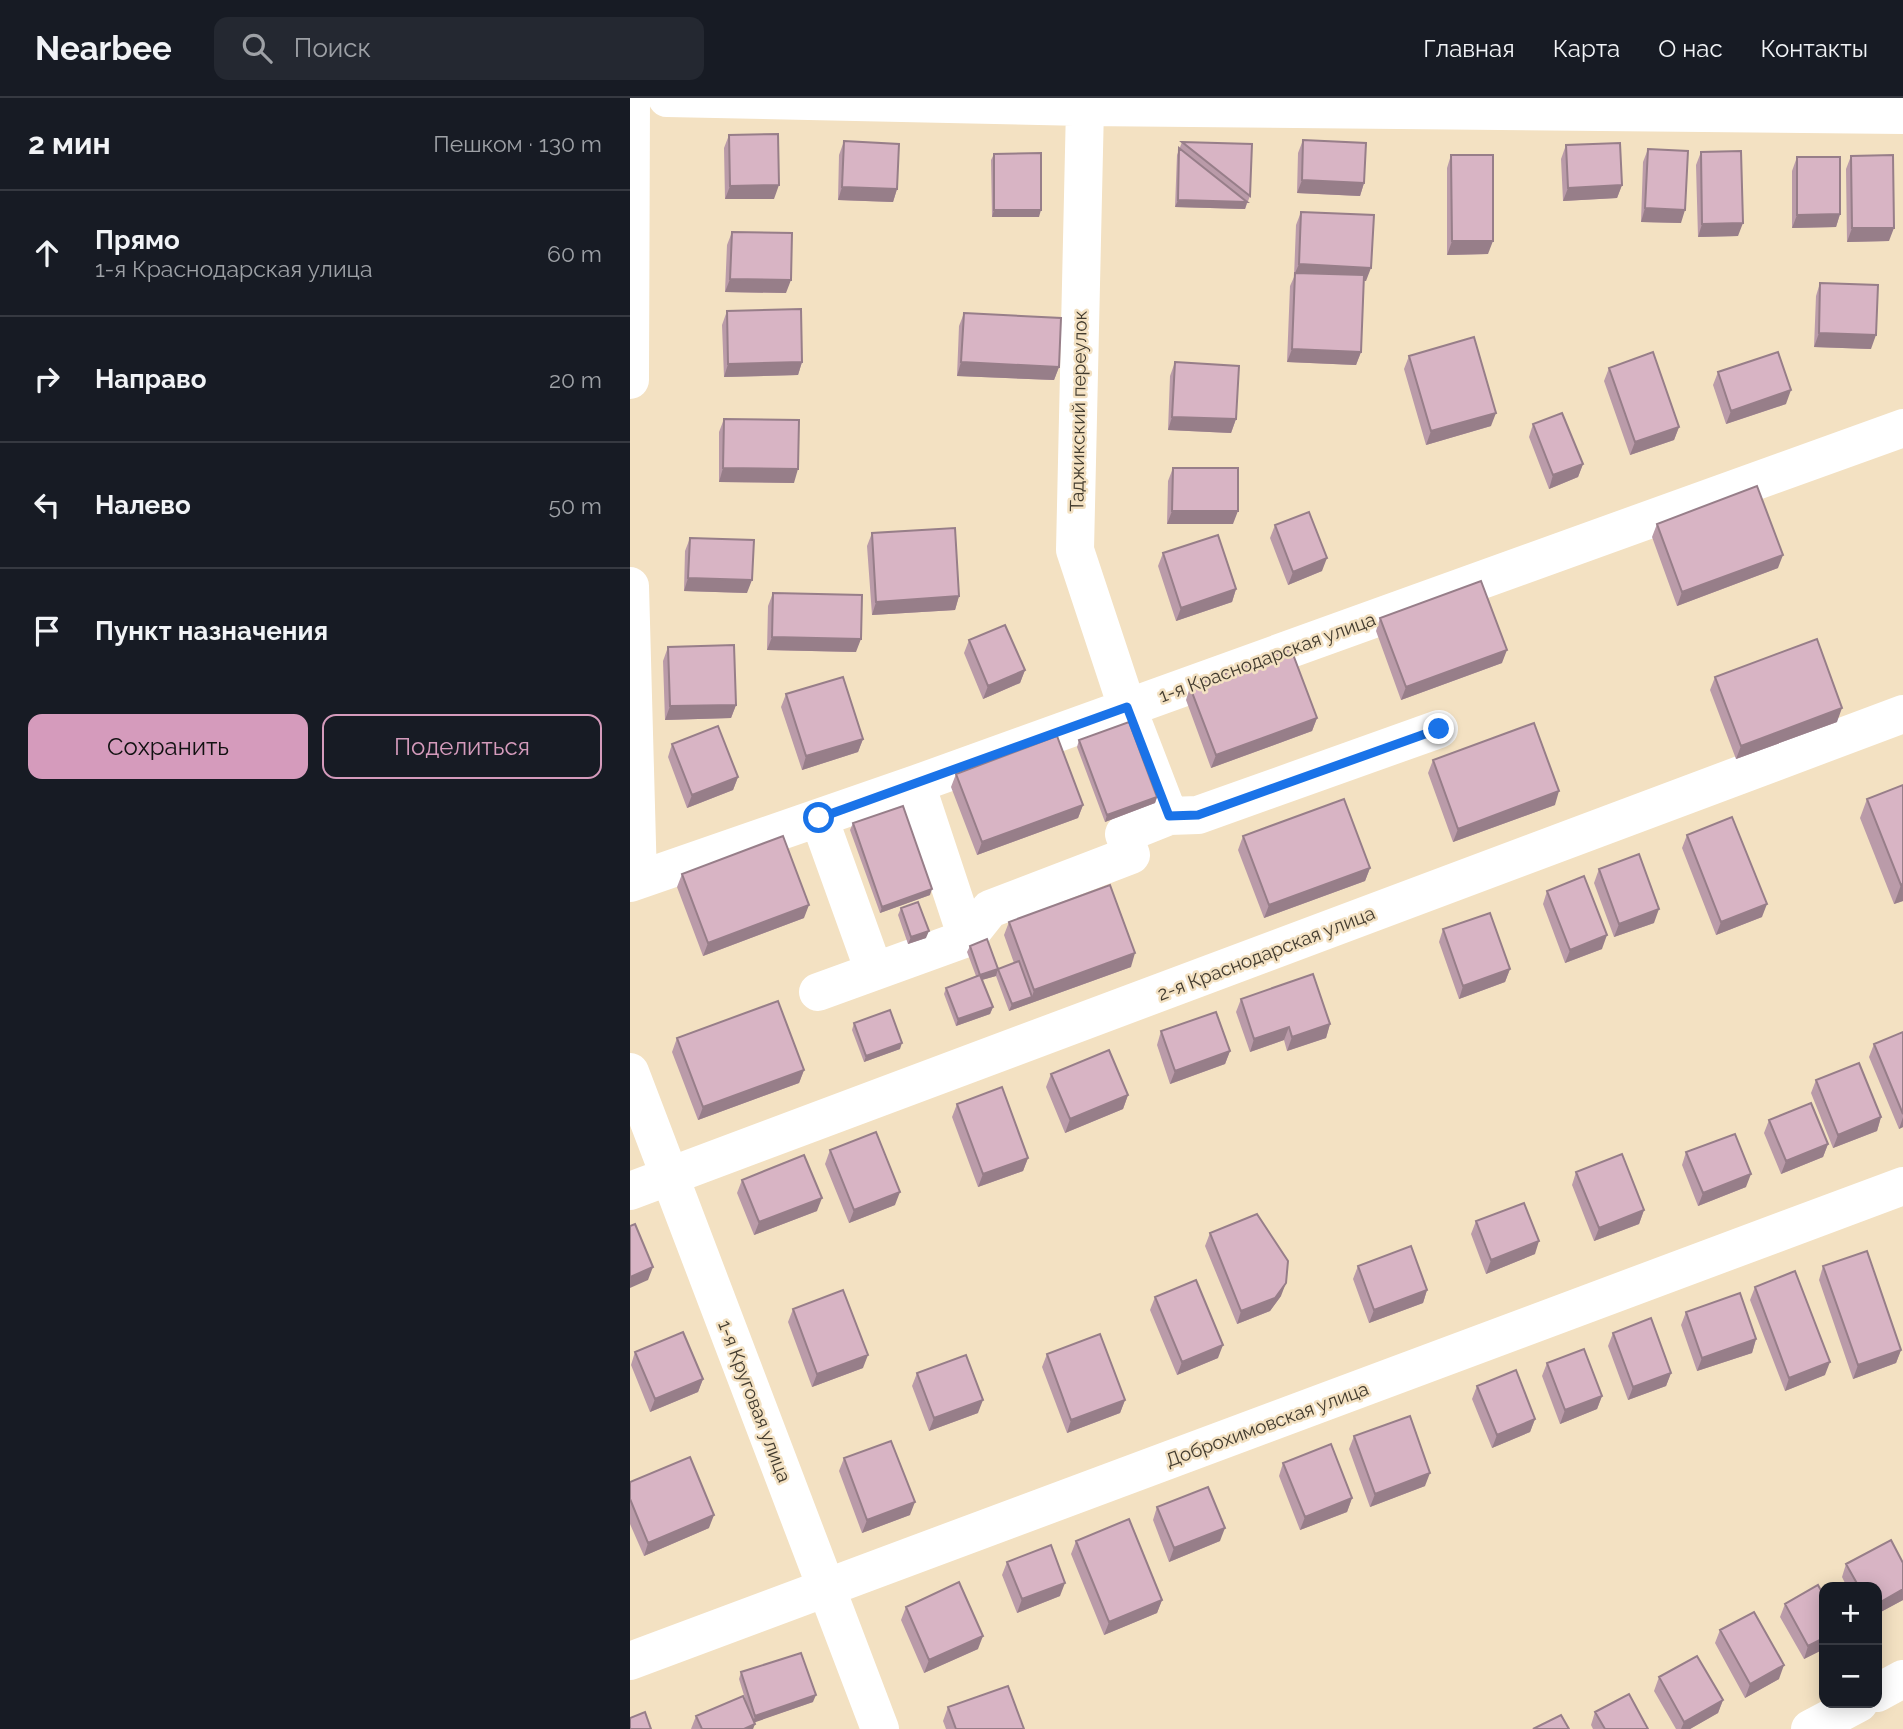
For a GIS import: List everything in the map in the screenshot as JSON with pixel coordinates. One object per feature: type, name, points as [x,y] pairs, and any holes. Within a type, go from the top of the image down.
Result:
[{"type":"street","points":[[630,380],[631,98]]},
{"type":"street","points":[[667,98],[1085,107],[1903,115]]},
{"type":"street","name":"Таджикский переулок","points":[[1085,107],[1075,550],[1127,707],[1169,816]]},
{"type":"street","name":"1-я Краснодарская улица","points":[[634,882],[916,784],[1903,428]]},
{"type":"street","points":[[630,586],[634,882]]},
{"type":"street","name":"2-я Краснодарская улица","points":[[630,1191],[1903,714]]},
{"type":"street","points":[[818,992],[967,938],[990,909],[1131,855],[1124,834],[1169,816],[1198,815],[1439,729]]},
{"type":"street","points":[[916,784],[967,938]]},
{"type":"street","points":[[819,818],[874,971]]},
{"type":"street","name":"1-я Круговая улица","points":[[630,1072],[880,1729]]},
{"type":"street","name":"Доброхимовская улица","points":[[630,1661],[1903,1186]]},
{"type":"street","points":[[1882,1690],[1903,1679]]},
{"type":"street","points":[[1810,1729],[1850,1708]]},
{"type":"building","points":[[778,134],[779,185],[730,186],[729,135]]},
{"type":"building","points":[[1303,140],[1366,143],[1364,183],[1302,180]]},
{"type":"building","points":[[844,141],[899,144],[897,189],[842,187]]},
{"type":"building","points":[[1182,142],[1252,144],[1250,196]]},
{"type":"building","points":[[1620,143],[1622,185],[1568,188],[1566,145]]},
{"type":"building","points":[[1179,148],[1247,202],[1178,200]]},
{"type":"building","points":[[1648,149],[1688,151],[1685,210],[1645,208]]},
{"type":"building","points":[[1741,151],[1743,223],[1702,224],[1701,152]]},
{"type":"building","points":[[1041,153],[1041,210],[994,210],[994,154]]},
{"type":"building","points":[[1451,155],[1493,155],[1493,241],[1452,241]]},
{"type":"building","points":[[1893,155],[1894,228],[1852,228],[1851,156]]},
{"type":"building","points":[[1797,157],[1840,157],[1840,214],[1797,215]]},
{"type":"building","points":[[1301,212],[1374,215],[1371,268],[1299,264]]},
{"type":"building","points":[[732,232],[792,233],[791,280],[730,279]]},
{"type":"building","points":[[1295,273],[1364,275],[1361,352],[1292,349]]},
{"type":"building","points":[[1820,283],[1878,285],[1876,335],[1819,333]]},
{"type":"building","points":[[801,309],[802,362],[728,364],[727,311]]},
{"type":"building","points":[[964,313],[1061,318],[1059,367],[961,362]]},
{"type":"building","points":[[1474,337],[1496,413],[1431,431],[1409,356]]},
{"type":"building","points":[[1653,352],[1679,427],[1635,442],[1609,368]]},
{"type":"building","points":[[1778,352],[1791,390],[1731,411],[1718,372]]},
{"type":"building","points":[[1175,362],[1239,366],[1236,419],[1172,417]]},
{"type":"building","points":[[1562,413],[1583,464],[1553,475],[1533,424]]},
{"type":"building","points":[[724,419],[799,420],[798,469],[723,468]]},
{"type":"building","points":[[1173,468],[1238,468],[1238,511],[1172,511]]},
{"type":"building","points":[[1757,486],[1783,555],[1682,592],[1657,524]]},
{"type":"building","points":[[1309,512],[1327,558],[1293,572],[1275,525]]},
{"type":"building","points":[[955,528],[959,596],[876,602],[872,533]]},
{"type":"building","points":[[1218,535],[1236,589],[1181,608],[1163,553]]},
{"type":"building","points":[[690,538],[754,540],[752,580],[688,578]]},
{"type":"building","points":[[1481,581],[1507,650],[1406,687],[1380,618]]},
{"type":"building","points":[[773,593],[862,595],[861,639],[772,637]]},
{"type":"building","points":[[1005,625],[1025,670],[988,686],[969,640]]},
{"type":"building","points":[[1817,639],[1842,708],[1741,746],[1715,677]]},
{"type":"building","points":[[734,645],[736,705],[670,706],[668,647]]},
{"type":"building","points":[[1291,649],[1317,718],[1216,755],[1190,687]]},
{"type":"building","points":[[843,677],[863,739],[806,756],[786,694]]},
{"type":"building","points":[[1129,722],[1157,797],[1107,815],[1079,740]]},
{"type":"building","points":[[1534,723],[1559,791],[1458,829],[1433,760]]},
{"type":"building","points":[[718,726],[738,777],[692,795],[672,744]]},
{"type":"building","points":[[1057,736],[1083,805],[982,842],[956,774]]},
{"type":"building","points":[[1903,785],[1903,884],[1901,885],[1867,799]]},
{"type":"building","points":[[1344,799],[1370,868],[1269,905],[1243,836]]},
{"type":"building","points":[[903,806],[932,889],[882,907],[853,823]]},
{"type":"building","points":[[1732,817],[1767,904],[1721,922],[1687,835]]},
{"type":"building","points":[[783,836],[809,905],[708,943],[682,874]]},
{"type":"building","points":[[1639,854],[1659,909],[1619,924],[1599,869]]},
{"type":"building","points":[[1584,876],[1607,935],[1570,950],[1547,891]]},
{"type":"building","points":[[1110,885],[1135,953],[1034,990],[1009,922]]},
{"type":"building","points":[[918,902],[929,931],[911,937],[901,908]]},
{"type":"building","points":[[1490,913],[1510,969],[1463,986],[1443,929]]},
{"type":"building","points":[[987,939],[998,969],[980,975],[970,946]]},
{"type":"building","points":[[1019,961],[1032,997],[1012,1004],[998,969]]},
{"type":"building","points":[[1313,974],[1330,1024],[1292,1037],[1289,1027],[1254,1039],[1241,999]]},
{"type":"building","points":[[980,975],[993,1007],[958,1019],[946,988]]},
{"type":"building","points":[[778,1001],[804,1070],[703,1107],[677,1038]]},
{"type":"building","points":[[890,1010],[902,1043],[866,1056],[854,1023]]},
{"type":"building","points":[[1216,1012],[1230,1051],[1175,1071],[1161,1031]]},
{"type":"building","points":[[1903,1032],[1903,1114],[1874,1044]]},
{"type":"building","points":[[1109,1050],[1128,1095],[1070,1119],[1051,1074]]},
{"type":"building","points":[[1859,1063],[1881,1117],[1838,1135],[1816,1080]]},
{"type":"building","points":[[1002,1087],[1028,1158],[983,1174],[957,1104]]},
{"type":"building","points":[[1811,1103],[1828,1144],[1786,1161],[1769,1120]]},
{"type":"building","points":[[876,1132],[900,1192],[854,1210],[830,1150]]},
{"type":"building","points":[[1735,1134],[1751,1174],[1703,1193],[1686,1152]]},
{"type":"building","points":[[1622,1154],[1644,1210],[1599,1228],[1576,1172]]},
{"type":"building","points":[[804,1155],[822,1198],[759,1222],[742,1180]]},
{"type":"building","points":[[1524,1203],[1539,1241],[1491,1260],[1476,1221]]},
{"type":"building","points":[[1257,1214],[1288,1261],[1286,1283],[1275,1298],[1241,1311],[1210,1233]]},
{"type":"building","points":[[635,1224],[653,1267],[630,1277],[630,1226]]},
{"type":"building","points":[[1411,1246],[1427,1290],[1374,1310],[1358,1266]]},
{"type":"building","points":[[1867,1251],[1901,1350],[1858,1365],[1823,1266]]},
{"type":"building","points":[[1795,1271],[1830,1362],[1789,1378],[1755,1287]]},
{"type":"building","points":[[1196,1280],[1223,1345],[1182,1362],[1155,1297]]},
{"type":"building","points":[[843,1290],[868,1355],[817,1374],[793,1309]]},
{"type":"building","points":[[1740,1293],[1756,1339],[1702,1358],[1686,1312]]},
{"type":"building","points":[[1651,1318],[1671,1373],[1633,1387],[1613,1333]]},
{"type":"building","points":[[683,1332],[703,1379],[655,1399],[635,1352]]},
{"type":"building","points":[[1100,1334],[1125,1400],[1071,1420],[1047,1354]]},
{"type":"building","points":[[1584,1349],[1602,1396],[1565,1410],[1547,1363]]},
{"type":"building","points":[[966,1355],[983,1400],[934,1418],[917,1373]]},
{"type":"building","points":[[1516,1370],[1535,1419],[1497,1435],[1477,1386]]},
{"type":"building","points":[[1410,1416],[1430,1473],[1375,1494],[1354,1436]]},
{"type":"building","points":[[891,1441],[915,1502],[867,1520],[844,1458]]},
{"type":"building","points":[[1331,1444],[1352,1498],[1305,1517],[1283,1463]]},
{"type":"building","points":[[690,1457],[714,1515],[648,1543],[630,1499],[630,1482]]},
{"type":"building","points":[[1208,1487],[1225,1528],[1174,1548],[1157,1507]]},
{"type":"building","points":[[1129,1519],[1162,1600],[1109,1622],[1076,1541]]},
{"type":"building","points":[[1891,1540],[1903,1563],[1903,1589],[1882,1601],[1882,1582],[1856,1582],[1846,1564]]},
{"type":"building","points":[[1051,1545],[1065,1583],[1022,1599],[1007,1562]]},
{"type":"building","points":[[959,1582],[983,1636],[929,1660],[906,1607]]},
{"type":"building","points":[[1818,1585],[1819,1640],[1808,1646],[1785,1604]]},
{"type":"building","points":[[1754,1612],[1784,1665],[1750,1684],[1720,1630]]},
{"type":"building","points":[[801,1653],[816,1695],[755,1716],[741,1672]]},
{"type":"building","points":[[1697,1656],[1723,1700],[1684,1722],[1659,1677]]},
{"type":"building","points":[[1008,1686],[1024,1729],[956,1729],[948,1707]]},
{"type":"building","points":[[1629,1694],[1648,1729],[1605,1729],[1595,1712]]},
{"type":"building","points":[[743,1696],[755,1724],[744,1729],[702,1729],[696,1716]]},
{"type":"building","points":[[645,1712],[651,1729],[630,1729],[630,1718]]},
{"type":"building","points":[[1561,1715],[1569,1729],[1533,1729]]},
{"type":"route","points":[[819,818],[1127,707],[1169,816],[1198,815],[1439,729]]}]
